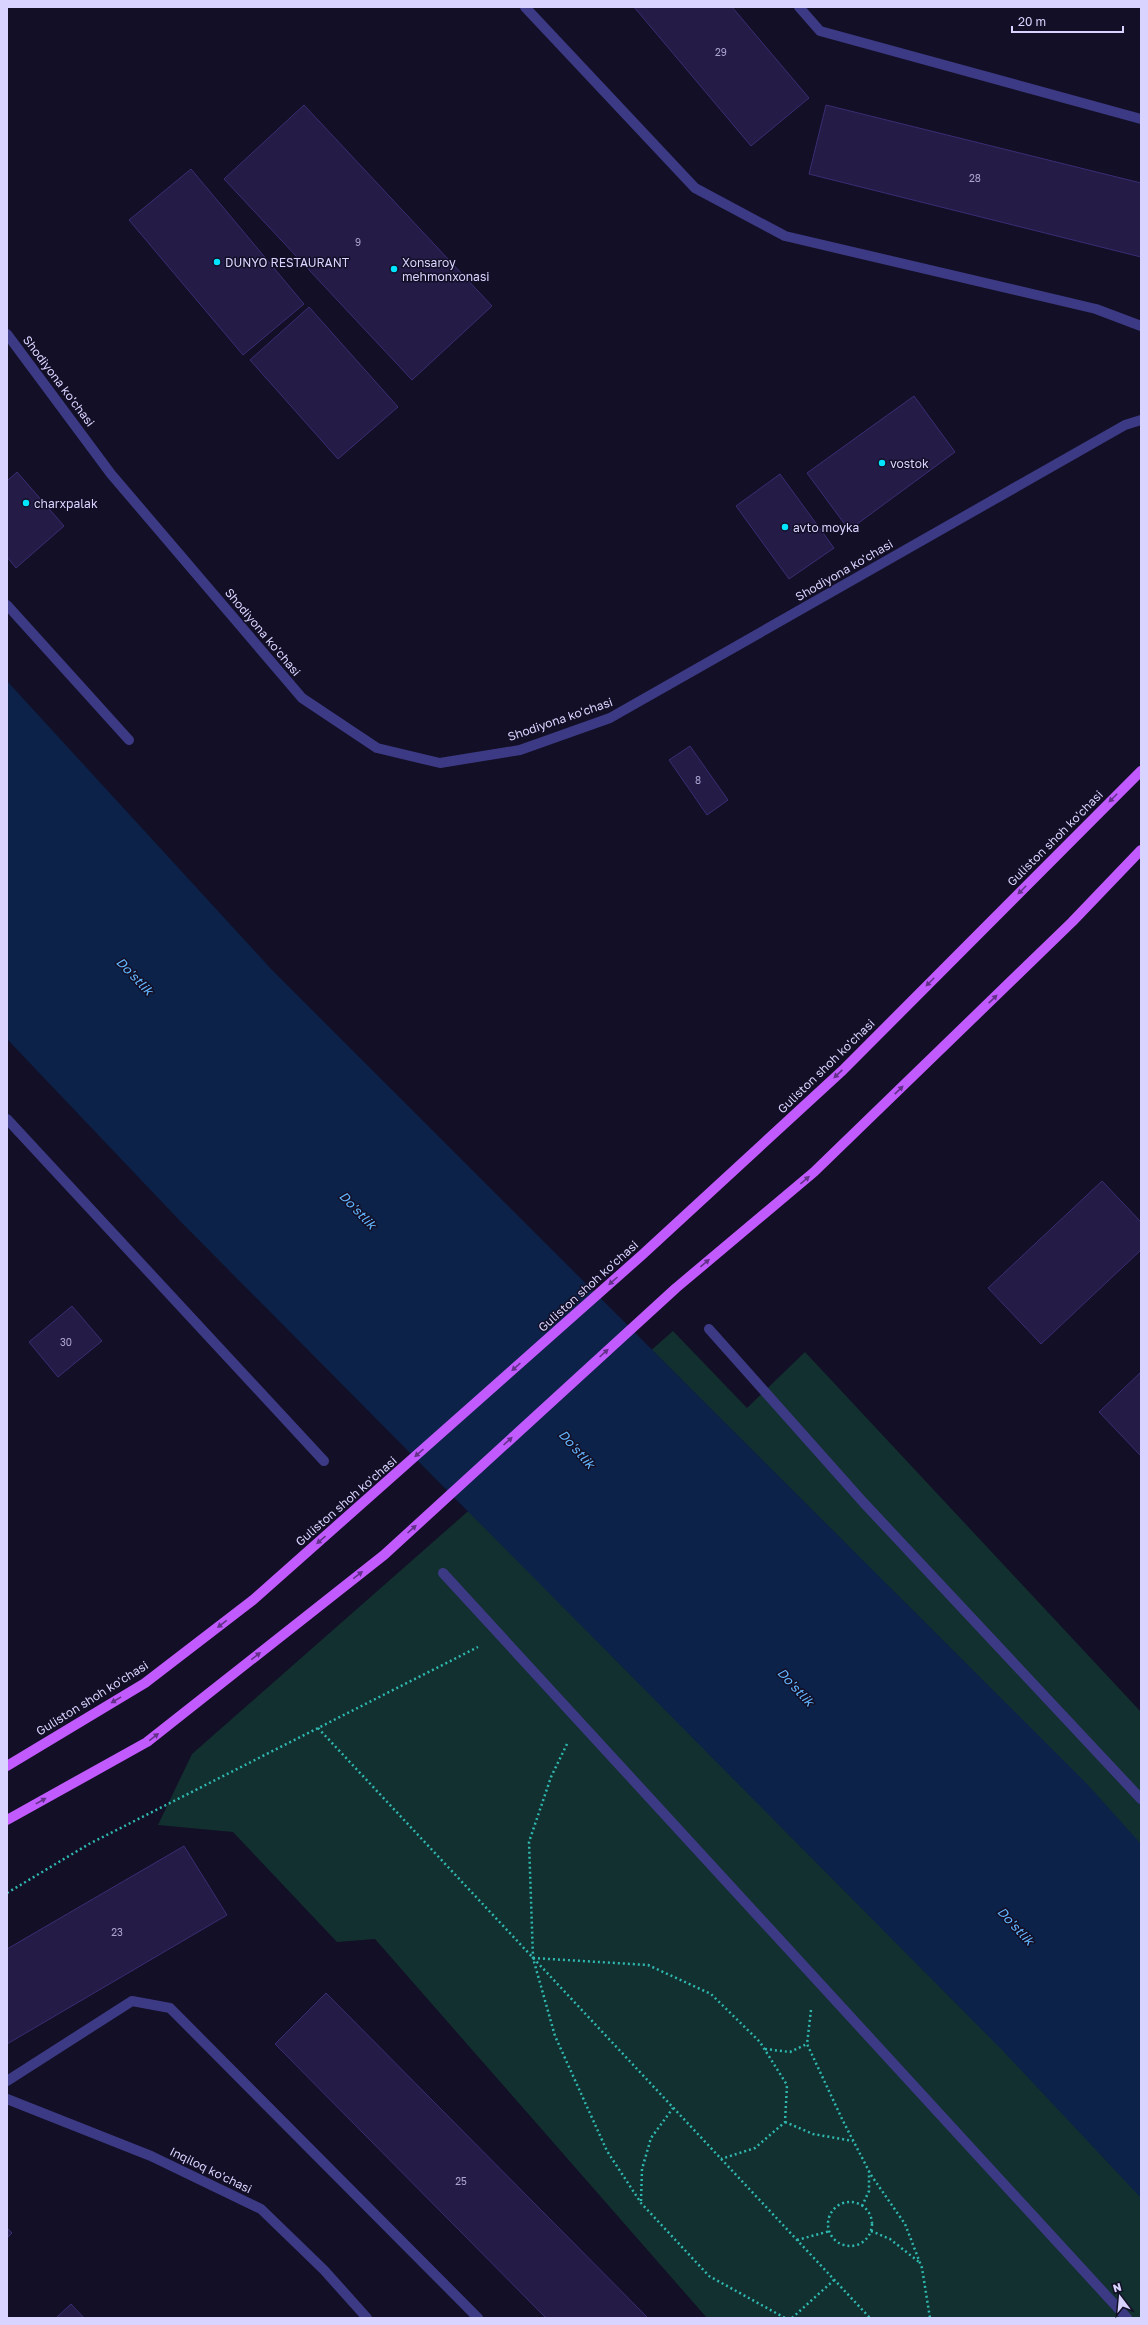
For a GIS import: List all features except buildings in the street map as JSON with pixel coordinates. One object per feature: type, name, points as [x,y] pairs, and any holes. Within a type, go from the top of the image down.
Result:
[{"type":"main road","name":"Guliston shoh ko'chasi","points":[[7,1766],[145,1683],[253,1600],[642,1255],[843,1070],[1141,771]]},
{"type":"main road","points":[[7,1820],[147,1742],[384,1555],[676,1288],[814,1172],[1072,922],[1141,850]]},
{"type":"street","points":[[525,7],[695,188],[785,236],[1096,309],[1141,326]]},
{"type":"street","points":[[799,7],[820,32],[1141,119]]},
{"type":"street","name":"Shodiyona ko'chasi","points":[[7,334],[111,474],[302,698],[377,748],[440,763],[520,750],[610,718],[1125,425],[1141,420]]},
{"type":"street","points":[[7,605],[129,740]]},
{"type":"street","points":[[7,1118],[324,1461]]},
{"type":"street","points":[[709,1329],[874,1514],[1141,1799]]},
{"type":"street","points":[[443,1573],[1127,2318]]},
{"type":"street","points":[[7,2081],[132,2001],[170,2008],[478,2318]]},
{"type":"street","name":"Inqiloq ko'chasi","points":[[7,2099],[151,2156],[261,2209],[324,2270],[367,2318]]},
{"type":"path","points":[[7,1893],[89,1844],[501,1636]]},
{"type":"path","points":[[578,1720],[551,1777],[529,1842],[532,1958],[555,2036],[607,2151],[640,2203],[709,2276],[785,2318]]},
{"type":"path","points":[[318,1728],[870,2318]]},
{"type":"path","points":[[532,1958],[648,1965],[711,1994],[760,2042],[787,2085],[785,2122],[755,2148],[721,2159]]},
{"type":"path","points":[[815,1977],[807,2044],[853,2141],[869,2170],[905,2224],[920,2263],[930,2318]]},
{"type":"path","points":[[765,2049],[790,2052],[807,2044]]},
{"type":"path","points":[[640,2203],[642,2169],[651,2138],[673,2108]]},
{"type":"path","points":[[785,2122],[813,2134],[853,2141]]},
{"type":"path","points":[[862,2206],[869,2191],[869,2170]]},
{"type":"path","points":[[849,2203],[862,2206],[871,2217],[871,2231],[863,2242],[849,2246],[836,2240],[830,2231],[829,2221],[836,2208],[849,2203]]},
{"type":"path","points":[[797,2240],[830,2231]]},
{"type":"path","points":[[871,2231],[890,2239],[920,2263]]},
{"type":"path","points":[[792,2318],[834,2280]]},
{"type":"green space","points":[[673,1331],[747,1408],[805,1352],[1141,1712],[1141,2318],[707,2318],[375,1939],[337,1942],[233,1832],[158,1825],[192,1754]]},
{"type":"water","name":"Do'stlik","points":[[7,681],[272,970],[1088,1785],[1141,1844],[1141,2198],[1003,2051],[181,1222],[7,1039]]},
{"type":"place","name":"DUNYO RESTAURANT","points":[[217,262]]},
{"type":"place","name":"Xonsaroy mehmonxonasi","points":[[394,269]]},
{"type":"place","name":"vostok","points":[[882,463]]},
{"type":"place","name":"charxpalak","points":[[26,503]]},
{"type":"place","name":"avto moyka","points":[[785,527]]}]
